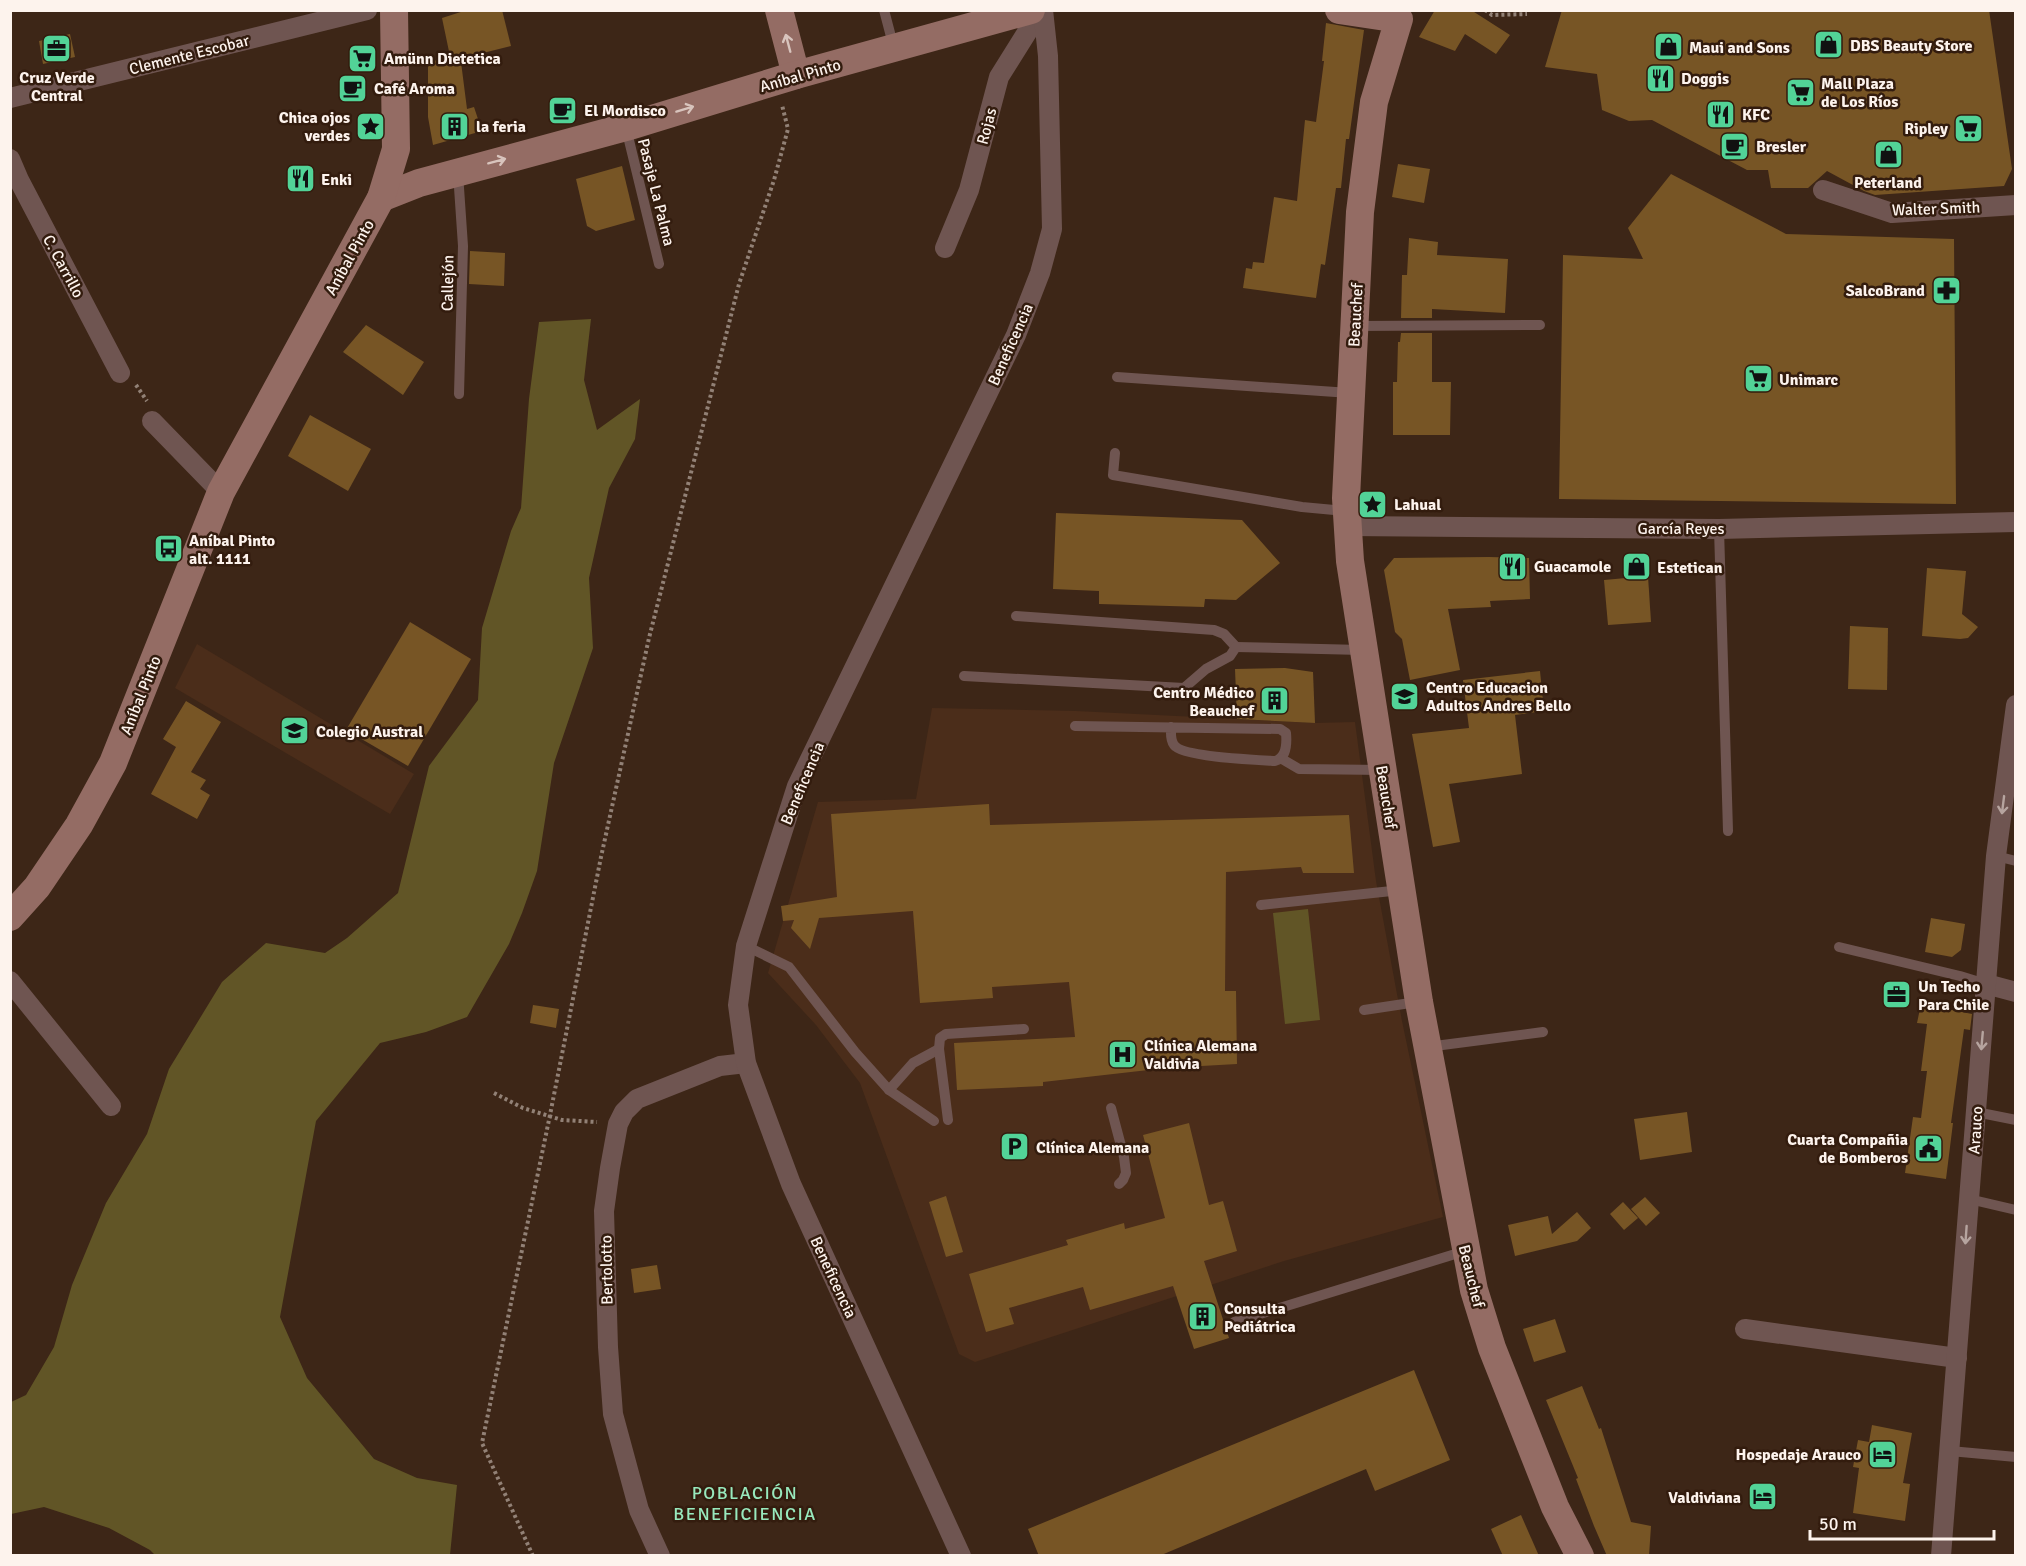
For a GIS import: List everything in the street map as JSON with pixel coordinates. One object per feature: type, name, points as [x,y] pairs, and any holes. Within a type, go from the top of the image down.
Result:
[{"type":"main road","points":[[381,198],[396,149],[394,10]]},
{"type":"main road","points":[[778,10],[786,78]]},
{"type":"main road","name":"Aníbal Pinto","points":[[10,917],[37,886],[79,825],[113,763],[220,492],[381,198],[419,183],[626,127],[786,78],[1031,10]]},
{"type":"main road","name":"Beauchef","points":[[1339,10],[1399,19],[1374,102],[1360,212],[1346,519],[1419,1002],[1474,1290],[1492,1348],[1555,1507],[1580,1556]]},
{"type":"street","name":"Clemente Escobar","points":[[10,98],[367,10]]},
{"type":"street","name":"Rojas","points":[[945,248],[969,190],[999,77],[1042,10]]},
{"type":"street","name":"Beneficencia","points":[[961,1556],[791,1184],[746,1063],[738,1005],[746,946],[797,786],[1016,335],[1040,273],[1052,229],[1048,56],[1042,10]]},
{"type":"street","name":"C. Carrillo","points":[[10,159],[120,373]]},
{"type":"street","name":"Walter Smith","points":[[1823,190],[1892,213],[2016,205]]},
{"type":"street","points":[[152,421],[220,492]]},
{"type":"street","name":"García Reyes","points":[[1346,519],[1719,529],[2016,522]]},
{"type":"street","name":"Arauco","points":[[1941,1556],[1996,856],[2016,705]]},
{"type":"street","points":[[10,981],[111,1106]]},
{"type":"street","points":[[1986,984],[2016,992]]},
{"type":"street","name":"Bertolotto","points":[[660,1556],[639,1510],[613,1414],[608,1347],[604,1211],[618,1124],[624,1112],[637,1099],[720,1066],[746,1063]]},
{"type":"street","points":[[1745,1329],[1957,1358]]},
{"type":"lane","points":[[884,10],[894,48]]},
{"type":"lane","name":"Pasaje La Palma","points":[[626,127],[659,264]]},
{"type":"lane","name":"Callejón","points":[[458,172],[462,246],[459,394]]},
{"type":"lane","points":[[1356,326],[1540,325]]},
{"type":"lane","points":[[1117,377],[1350,393]]},
{"type":"lane","points":[[1115,453],[1113,475],[1302,507],[1346,519]]},
{"type":"lane","points":[[1719,529],[1728,831]]},
{"type":"lane","points":[[1016,616],[1214,630],[1224,633],[1236,647],[1365,650]]},
{"type":"lane","points":[[964,676],[1184,688],[1206,669],[1230,656],[1236,647]]},
{"type":"lane","points":[[1075,726],[1172,727],[1280,729],[1286,733],[1285,754],[1281,759],[1275,761],[1181,751],[1174,747],[1171,739],[1172,727]]},
{"type":"lane","points":[[1281,759],[1299,769],[1383,770]]},
{"type":"lane","points":[[1996,856],[2016,861]]},
{"type":"lane","points":[[1261,904],[1402,890]]},
{"type":"lane","points":[[746,946],[789,967],[855,1052],[889,1090],[934,1121]]},
{"type":"lane","points":[[1839,946],[1986,984]]},
{"type":"lane","points":[[1364,1010],[1419,1002]]},
{"type":"lane","points":[[948,1120],[939,1049],[940,1038],[946,1034],[1024,1029]]},
{"type":"lane","points":[[1427,1047],[1543,1032]]},
{"type":"lane","points":[[889,1090],[914,1063],[939,1049]]},
{"type":"lane","points":[[1111,1108],[1125,1165],[1124,1180],[1119,1184]]},
{"type":"lane","points":[[1976,1112],[2016,1120]]},
{"type":"lane","points":[[1969,1199],[2016,1210]]},
{"type":"lane","points":[[1234,1322],[1465,1251]]},
{"type":"lane","points":[[1950,1451],[2016,1457]]},
{"type":"path","points":[[1485,10],[1492,15],[1527,14]]},
{"type":"path","points":[[533,1556],[482,1443],[601,857],[649,638],[739,284],[774,180],[788,129],[786,78]]},
{"type":"path","points":[[120,373],[126,372],[153,410],[152,421]]},
{"type":"path","points":[[494,1093],[523,1108],[562,1120],[618,1124]]},
{"type":"shaded area","points":[[591,319],[584,380],[597,430],[640,399],[635,439],[609,488],[589,578],[593,648],[554,763],[537,871],[509,944],[467,1017],[426,1032],[380,1043],[316,1121],[280,1317],[307,1378],[374,1459],[417,1478],[457,1485],[450,1555],[155,1555],[109,1528],[44,1507],[11,1514],[11,1402],[26,1395],[54,1347],[72,1285],[106,1203],[147,1134],[169,1069],[222,982],[266,943],[325,953],[347,938],[398,893],[429,766],[478,700],[482,628],[511,531],[521,508],[529,399],[539,322]]},
{"type":"shaded area","name":"Colegio Austral","points":[[197,644],[414,774],[390,814],[175,688]]},
{"type":"shaded area","name":"Clínica Alemana Valdivia","points":[[932,708],[1076,711],[1315,723],[1355,722],[1376,881],[1402,1021],[1443,1217],[1284,1261],[975,1362],[959,1354],[860,1083],[816,1025],[768,973],[818,802],[916,799]]},
{"type":"shaded area","points":[[1308,909],[1320,1020],[1285,1024],[1273,913]]},
{"type":"building","points":[[467,10],[502,10],[511,46],[451,61],[442,18]]},
{"type":"building","points":[[1435,10],[1471,10],[1510,35],[1496,54],[1465,34],[1455,51],[1419,37]]},
{"type":"building","name":"Mall Plaza de Los Ríos","points":[[1562,10],[1989,10],[2012,169],[2004,186],[1875,195],[1827,171],[1808,188],[1771,188],[1768,170],[1747,170],[1652,120],[1629,121],[1602,110],[1597,74],[1545,67]]},
{"type":"building","points":[[1326,23],[1364,30],[1349,139],[1346,139],[1341,188],[1336,188],[1325,265],[1321,264],[1316,298],[1243,288],[1246,268],[1252,269],[1253,262],[1264,263],[1274,197],[1297,201],[1305,120],[1316,122],[1324,61],[1322,61]]},
{"type":"building","name":"Cruz Verde Central","points":[[70,34],[75,57],[43,64],[39,41]]},
{"type":"building","points":[[428,60],[461,62],[467,109],[474,107],[482,131],[433,145],[428,117]]},
{"type":"building","points":[[1398,164],[1430,169],[1424,203],[1392,197]]},
{"type":"building","points":[[622,166],[635,220],[596,231],[587,226],[576,179]]},
{"type":"building","name":"Unimarc","points":[[1671,174],[1786,234],[1954,239],[1956,504],[1559,499],[1563,255],[1643,259],[1628,228]]},
{"type":"building","points":[[1409,238],[1438,242],[1437,255],[1508,259],[1505,313],[1432,309],[1432,318],[1401,318],[1402,275],[1407,275]]},
{"type":"building","points":[[470,251],[505,253],[504,286],[469,284]]},
{"type":"building","points":[[366,325],[424,362],[403,395],[343,352]]},
{"type":"building","points":[[1401,333],[1432,333],[1432,382],[1451,382],[1450,435],[1393,435],[1393,382],[1397,382],[1398,342],[1400,342]]},
{"type":"building","points":[[310,415],[371,449],[348,491],[288,456]]},
{"type":"building","points":[[1056,513],[1242,520],[1280,563],[1236,600],[1205,599],[1204,607],[1099,604],[1099,591],[1053,589]]},
{"type":"building","points":[[1394,558],[1529,558],[1530,599],[1490,601],[1491,607],[1448,609],[1460,670],[1410,680],[1402,639],[1395,632],[1384,570]]},
{"type":"building","points":[[1927,568],[1966,571],[1962,614],[1978,627],[1968,638],[1922,636]]},
{"type":"building","points":[[1648,576],[1651,622],[1608,625],[1604,580]]},
{"type":"building","points":[[410,622],[471,659],[408,766],[346,730]]},
{"type":"building","points":[[1850,626],[1888,628],[1887,690],[1848,689]]},
{"type":"building","name":"Centro Médico Beauchef","points":[[1285,668],[1313,672],[1315,723],[1237,719],[1235,669]]},
{"type":"building","points":[[1540,671],[1544,711],[1515,715],[1522,774],[1449,784],[1460,842],[1433,847],[1412,734],[1469,728],[1463,680]]},
{"type":"building","points":[[186,701],[221,722],[191,772],[206,780],[200,789],[210,795],[197,819],[151,794],[176,747],[163,739]]},
{"type":"building","points":[[989,804],[990,825],[1349,815],[1354,873],[1303,873],[1301,867],[1226,872],[1225,991],[1236,991],[1237,1064],[1166,1068],[1043,1082],[1043,1086],[957,1090],[954,1043],[1075,1037],[1069,982],[992,987],[993,998],[920,1003],[913,911],[819,918],[810,949],[791,928],[794,920],[783,921],[781,906],[837,897],[831,814]]},
{"type":"building","points":[[1931,918],[1965,924],[1961,950],[1952,957],[1925,952]]},
{"type":"building","points":[[1921,1004],[1972,1014],[1970,1030],[1964,1029],[1946,1179],[1905,1173],[1913,1117],[1921,1118],[1927,1071],[1921,1071],[1927,1024],[1917,1023]]},
{"type":"building","points":[[533,1005],[559,1009],[556,1028],[530,1023]]},
{"type":"building","points":[[1687,1112],[1692,1152],[1640,1160],[1634,1119]]},
{"type":"building","points":[[1189,1123],[1209,1205],[1223,1201],[1237,1251],[1204,1261],[1229,1338],[1194,1349],[1173,1286],[1090,1310],[1083,1287],[1009,1308],[1014,1324],[986,1332],[969,1274],[1068,1245],[1066,1240],[1124,1223],[1125,1229],[1165,1218],[1143,1135]]},
{"type":"building","points":[[946,1196],[963,1252],[946,1257],[929,1202]]},
{"type":"building","points":[[1645,1197],[1660,1213],[1646,1226],[1631,1209]]},
{"type":"building","points":[[1623,1202],[1638,1218],[1624,1230],[1610,1214]]},
{"type":"building","points":[[1577,1212],[1591,1228],[1577,1241],[1515,1256],[1508,1225],[1548,1216],[1552,1234]]},
{"type":"building","points":[[657,1265],[661,1289],[634,1293],[631,1269]]},
{"type":"building","points":[[1555,1319],[1566,1352],[1534,1362],[1523,1329]]},
{"type":"building","points":[[1414,1370],[1450,1460],[1375,1491],[1366,1469],[1159,1556],[1039,1556],[1028,1529]]},
{"type":"building","points":[[1582,1386],[1599,1429],[1601,1428],[1631,1522],[1651,1526],[1649,1556],[1607,1556],[1594,1526],[1576,1479],[1578,1478],[1546,1400]]},
{"type":"building","points":[[1872,1425],[1912,1433],[1903,1483],[1910,1484],[1905,1521],[1853,1513],[1859,1468],[1853,1467],[1858,1440],[1869,1442]]},
{"type":"building","points":[[1521,1515],[1539,1556],[1503,1556],[1491,1529]]},
{"type":"place","name":"DBS Beauty Store","points":[[1829,45]]},
{"type":"place","name":"Maui and Sons","points":[[1668,47]]},
{"type":"place","name":"Cruz Verde Central","points":[[57,49]]},
{"type":"place","name":"Amünn Dietetica","points":[[363,58]]},
{"type":"place","name":"Doggis","points":[[1660,78]]},
{"type":"place","name":"Café Aroma","points":[[353,88]]},
{"type":"place","name":"Mall Plaza de Los Ríos","points":[[1800,92]]},
{"type":"place","name":"El Mordisco","points":[[563,110]]},
{"type":"place","name":"KFC","points":[[1721,114]]},
{"type":"place","name":"Chica ojos verdes","points":[[371,126]]},
{"type":"place","name":"la feria","points":[[455,126]]},
{"type":"place","name":"Ripley","points":[[1969,128]]},
{"type":"place","name":"Bresler","points":[[1735,146]]},
{"type":"place","name":"Peterland","points":[[1888,154]]},
{"type":"place","name":"Enki","points":[[300,179]]},
{"type":"place","name":"SalcoBrand","points":[[1946,290]]},
{"type":"place","name":"Unimarc","points":[[1758,379]]},
{"type":"place","name":"Lahual","points":[[1373,504]]},
{"type":"place","name":"Aníbal Pinto alt. 1111","points":[[168,549]]},
{"type":"place","name":"Guacamole","points":[[1513,566]]},
{"type":"place","name":"Estetican","points":[[1636,567]]},
{"type":"place","name":"Centro Educacion Adultos Andres Bello","points":[[1405,696]]},
{"type":"place","name":"Centro Médico Beauchef","points":[[1275,701]]},
{"type":"place","name":"Colegio Austral","points":[[295,731]]},
{"type":"place","name":"Un Techo Para Chile","points":[[1897,995]]},
{"type":"place","name":"Clínica Alemana Valdivia","points":[[1123,1054]]},
{"type":"place","name":"Clínica Alemana","points":[[1015,1147]]},
{"type":"place","name":"Cuarta Compañia de Bomberos","points":[[1929,1148]]},
{"type":"place","name":"Consulta Pediátrica","points":[[1203,1317]]},
{"type":"place","name":"Hospedaje Arauco","points":[[1882,1454]]},
{"type":"place","name":"Valdiviana","points":[[1762,1497]]},
{"type":"district","name":"POBLACIÓN BENEFICIENCIA","points":[[745,1503]]}]
